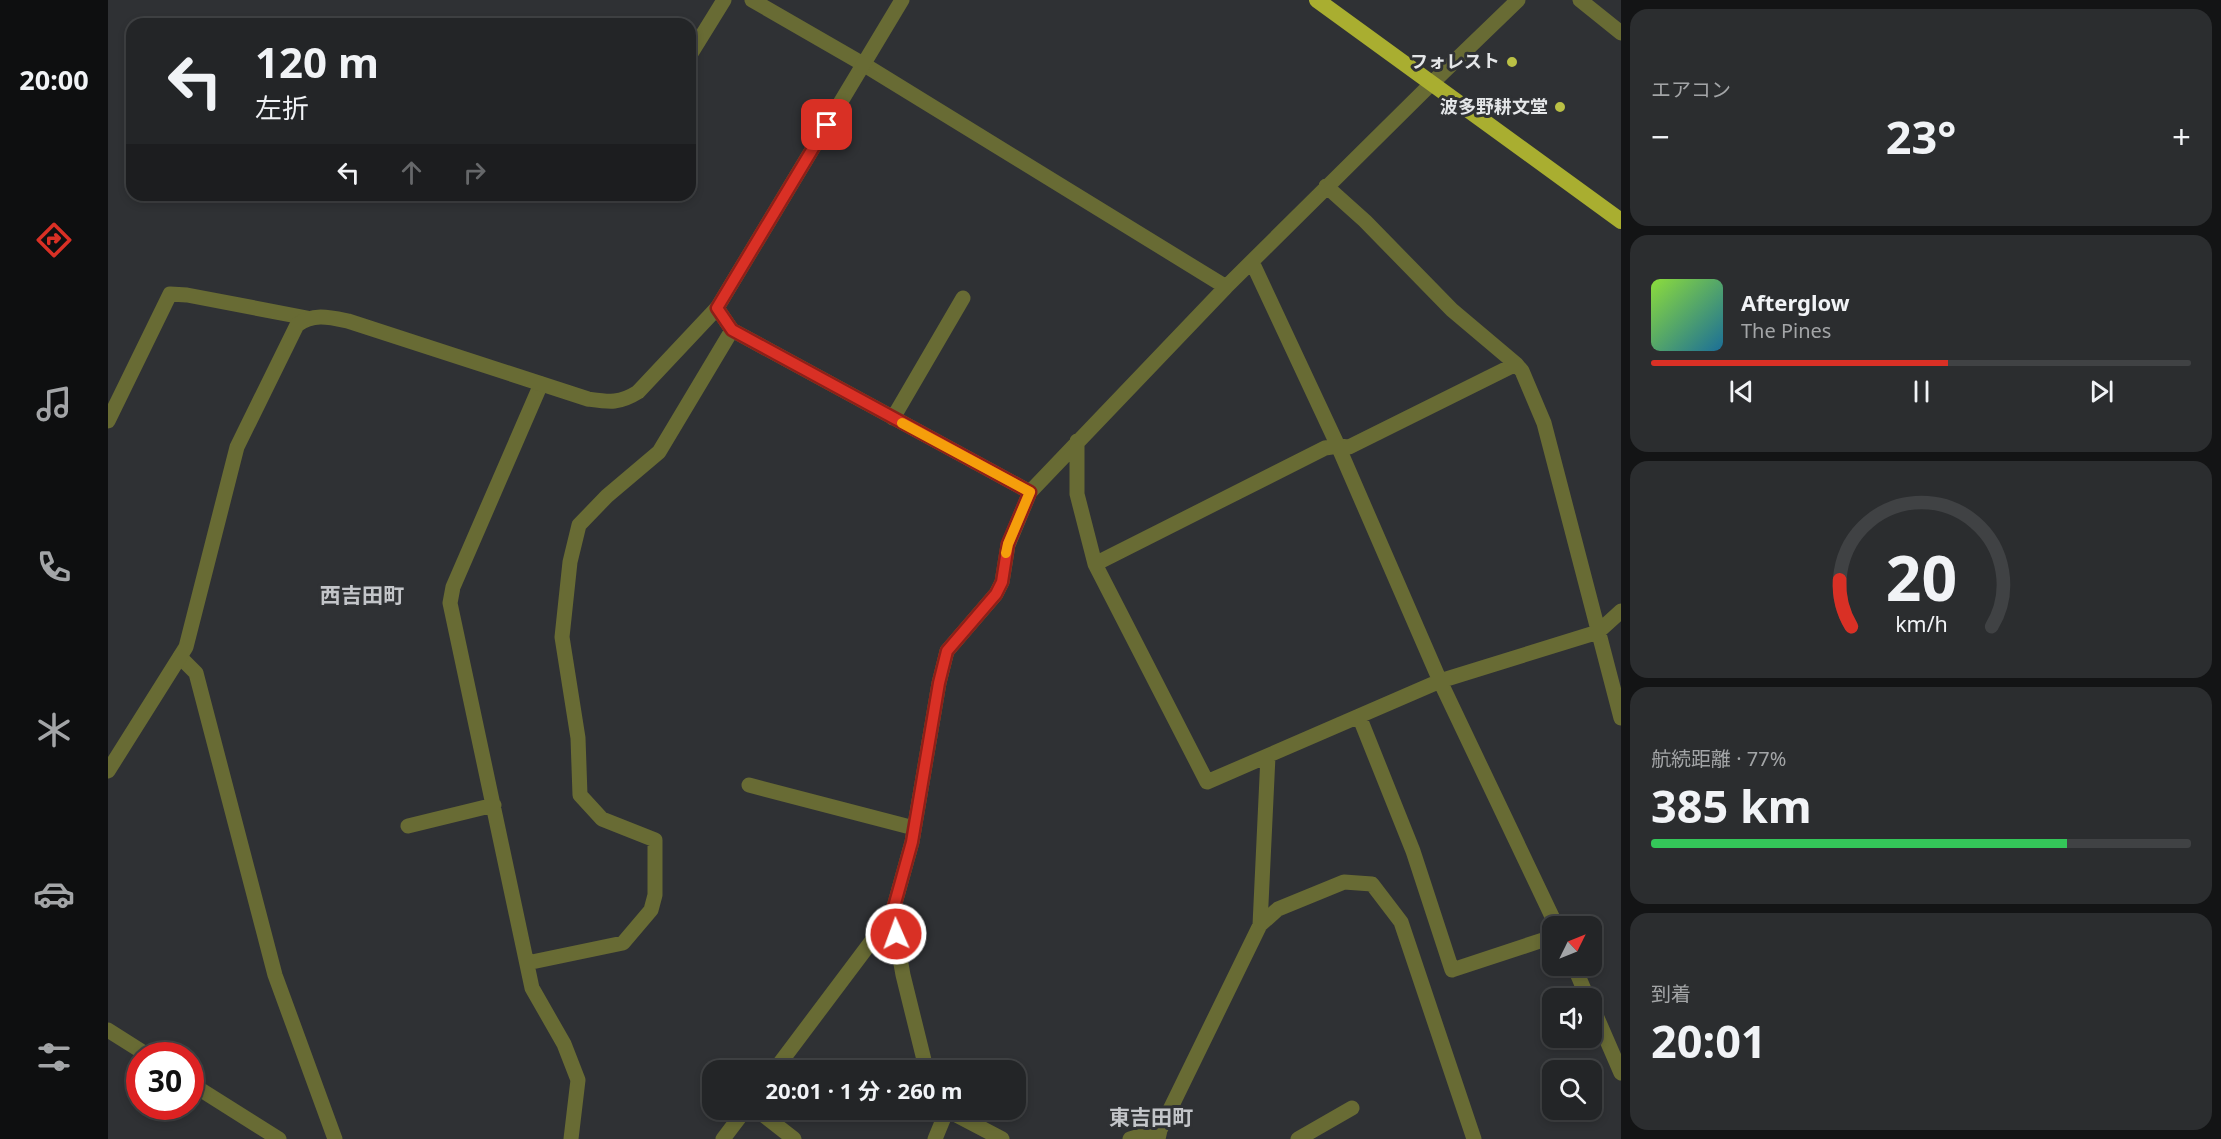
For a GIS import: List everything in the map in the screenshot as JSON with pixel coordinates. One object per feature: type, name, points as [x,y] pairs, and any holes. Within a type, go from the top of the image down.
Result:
[{"type":"highway","points":[[1317,0],[1621,221]]},
{"type":"street","points":[[696,45],[724,0]]},
{"type":"street","points":[[752,0],[863,64],[1226,287]]},
{"type":"street","points":[[108,421],[170,294],[187,295],[307,318],[328,317],[348,321],[588,399],[609,402],[625,400],[638,392],[717,308],[902,0]]},
{"type":"street","points":[[782,1060],[892,914],[914,828],[939,683],[947,651],[996,594],[1002,582],[1008,544],[1030,492],[1326,186],[1518,0]]},
{"type":"street","points":[[1580,0],[1621,33]]},
{"type":"street","points":[[1326,186],[1365,221],[1452,310],[1522,371],[1544,423],[1621,718]]},
{"type":"street","points":[[1252,262],[1338,446],[1440,681],[1552,916]]},
{"type":"street","points":[[893,418],[963,298]]},
{"type":"street","points":[[717,308],[732,330],[1030,492]]},
{"type":"street","points":[[108,771],[180,657],[191,633],[237,447],[297,326],[307,318]]},
{"type":"street","points":[[526,963],[623,943],[651,910],[655,895],[655,840],[602,819],[580,795],[578,738],[562,637],[570,562],[579,525],[607,496],[659,452],[732,330]]},
{"type":"street","points":[[1095,564],[1325,448],[1349,447],[1516,364]]},
{"type":"street","points":[[541,384],[453,587],[450,603],[532,988],[564,1044],[578,1080],[571,1139]]},
{"type":"street","points":[[1077,441],[1077,494],[1095,564],[1207,782],[1440,681],[1598,632],[1621,611]]},
{"type":"street","points":[[180,657],[196,674],[275,975],[335,1139]]},
{"type":"street","points":[[1359,716],[1413,851],[1452,970],[1542,940]]},
{"type":"street","points":[[1260,925],[1268,756]]},
{"type":"street","points":[[749,785],[914,828]]},
{"type":"street","points":[[408,826],[494,805]]},
{"type":"street","points":[[1130,1139],[1159,1135],[1260,925],[1278,909],[1344,882],[1372,884],[1401,922],[1474,1139]]},
{"type":"street","points":[[892,914],[903,975],[923,1060]]},
{"type":"street","points":[[1602,1029],[1621,1073]]},
{"type":"street","points":[[108,1030],[127,1042]]},
{"type":"street","points":[[204,1092],[279,1139]]},
{"type":"street","points":[[1298,1139],[1352,1108]]},
{"type":"street","points":[[723,1139],[737,1120]]},
{"type":"street","points":[[770,1120],[794,1139]]},
{"type":"street","points":[[935,1139],[943,1120]]},
{"type":"street","points":[[966,1120],[1002,1139]]},
{"type":"slow traffic","points":[[902,423],[1030,492],[1006,553]]},
{"type":"place","name":"フォレスト","points":[[1512,62]]},
{"type":"place","name":"波多野耕文堂","points":[[1560,107]]},
{"type":"district","name":"西吉田町","points":[[362,596]]},
{"type":"district","name":"東吉田町","points":[[1151,1118]]},
{"type":"route","points":[[827,125],[717,308],[732,330],[1030,492],[1008,544],[1002,582],[996,594],[947,651],[939,683],[912,842],[892,914],[896,934]]}]
